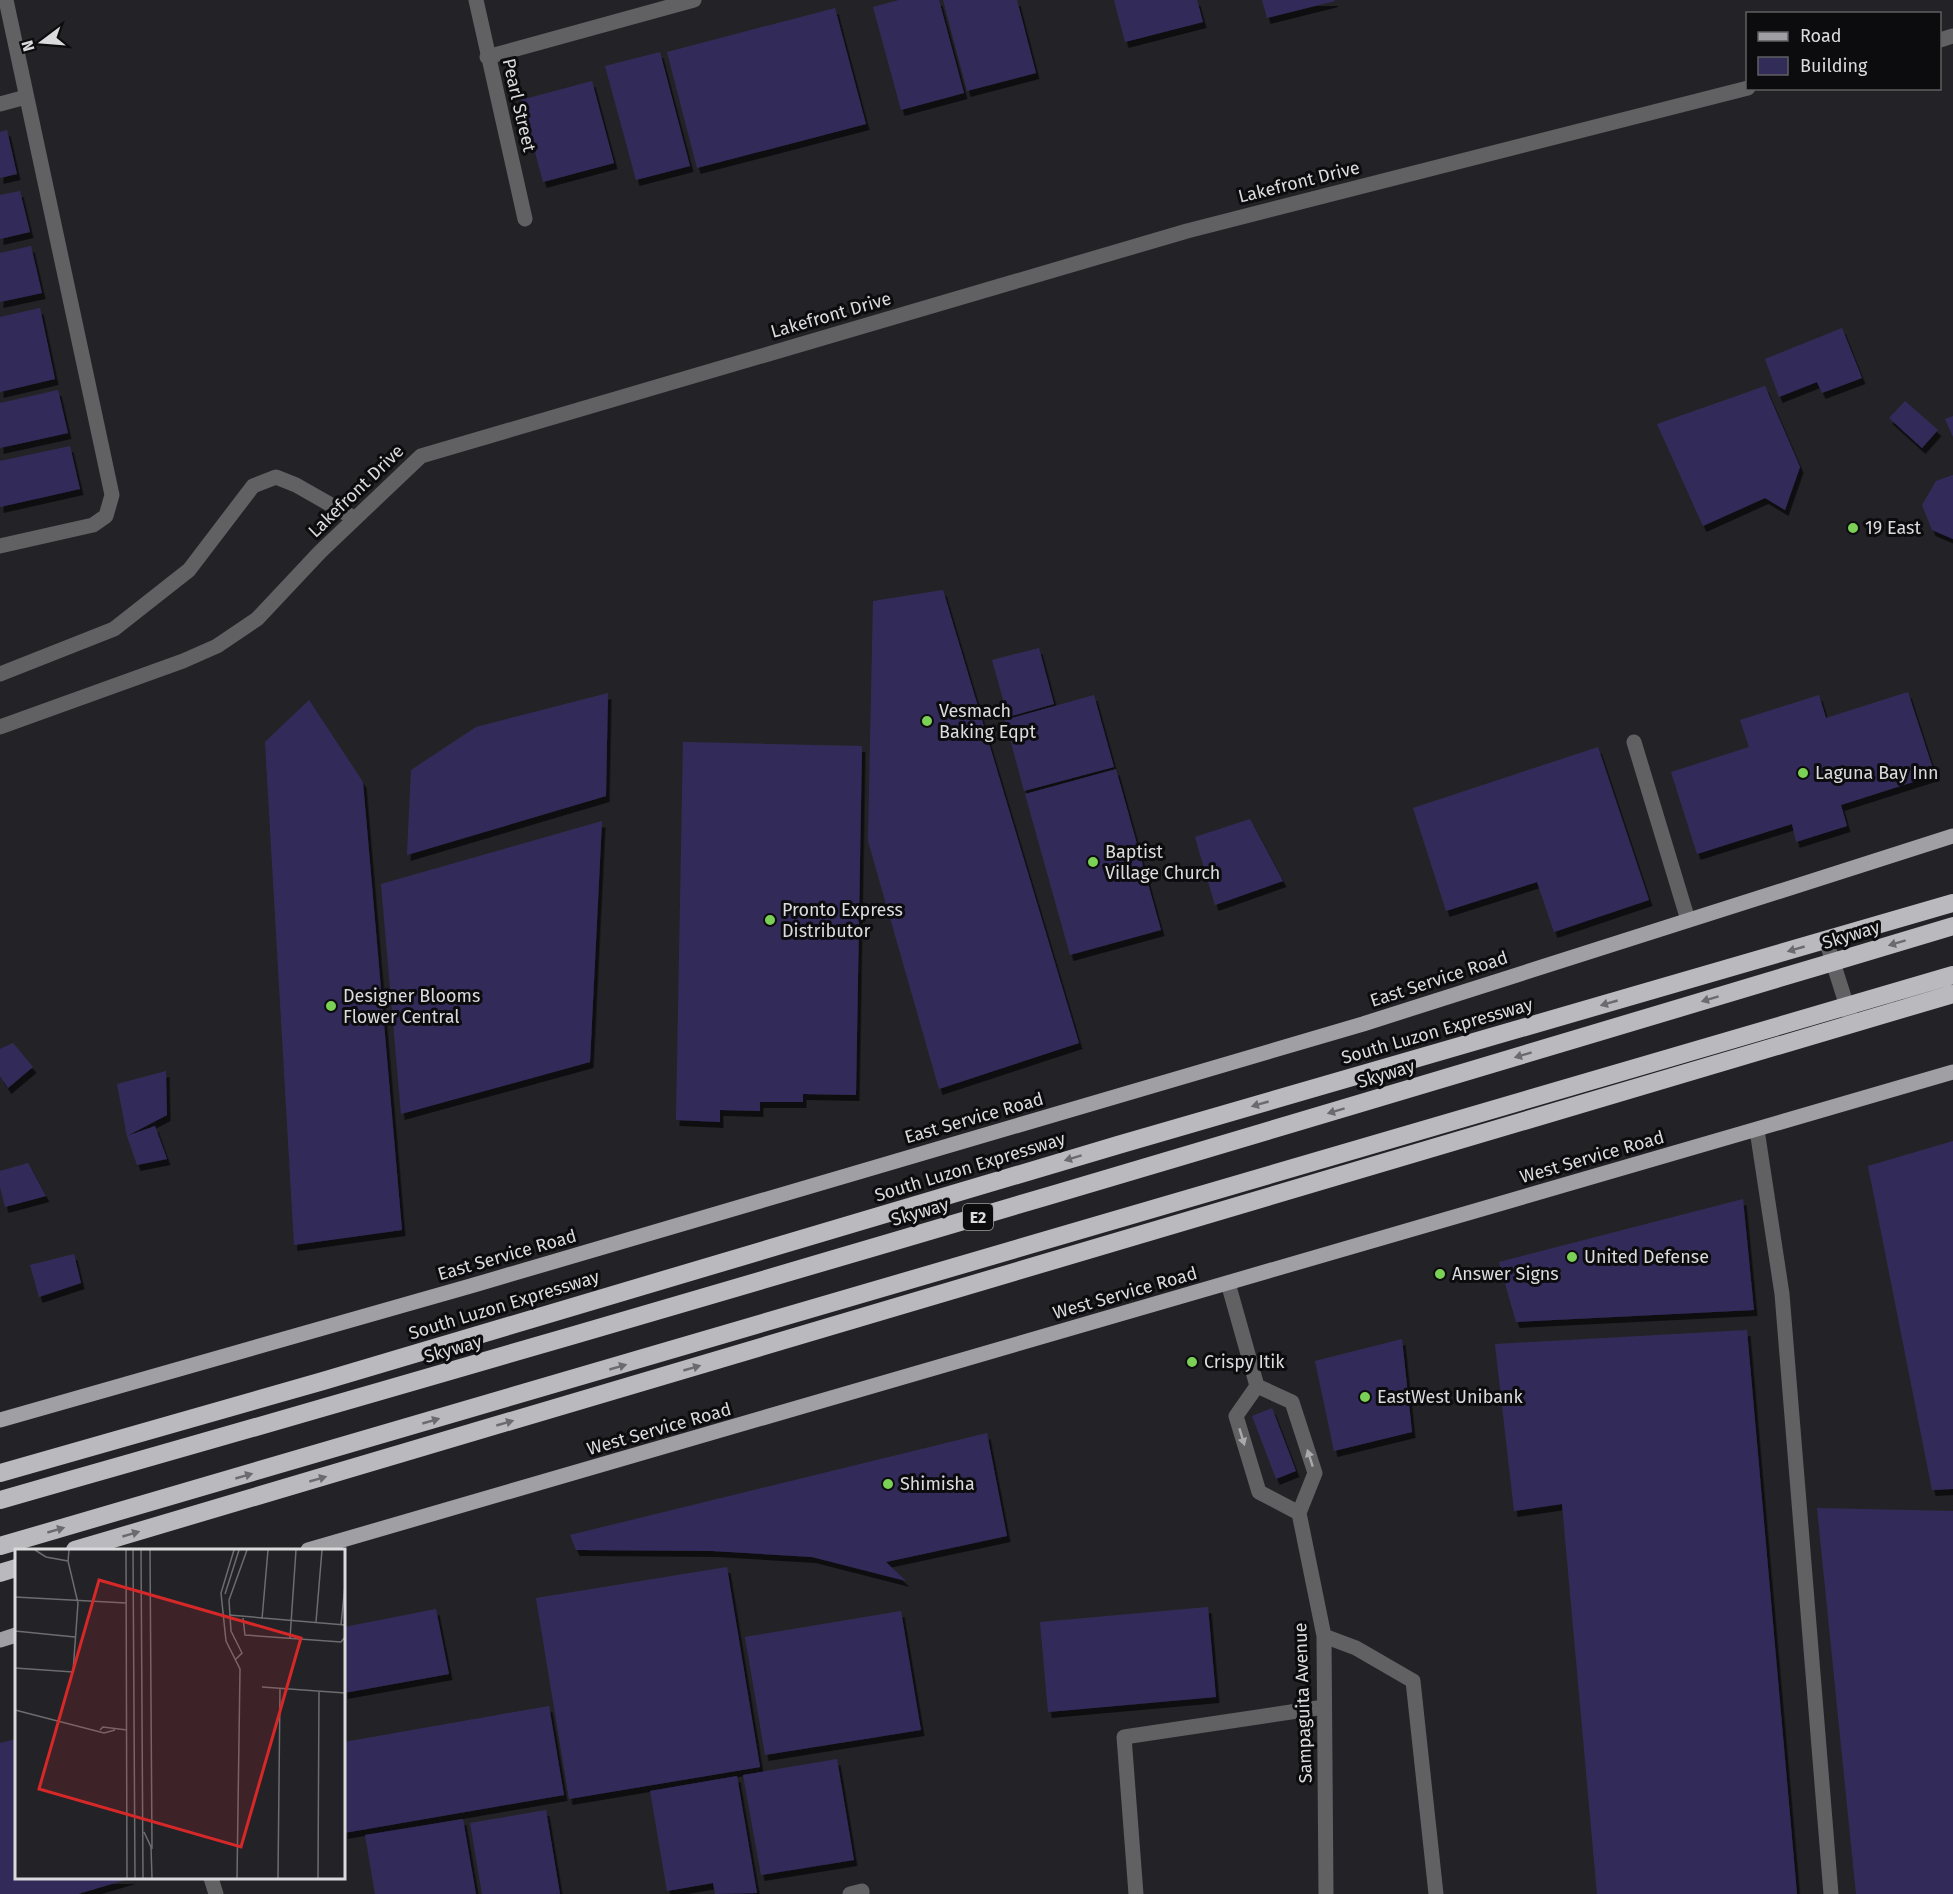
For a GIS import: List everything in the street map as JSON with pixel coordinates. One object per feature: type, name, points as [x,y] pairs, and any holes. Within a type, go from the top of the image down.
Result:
[{"type":"highway","name":"South Luzon Expressway","points":[[0,1473],[1953,903]]},
{"type":"highway","name":"Skyway","points":[[0,1500],[350,1401],[1021,1204],[1953,926]]},
{"type":"highway","name":"E2","points":[[0,1546],[1953,975]]},
{"type":"highway","points":[[82,1549],[1953,994]]},
{"type":"highway","points":[[0,1573],[15,1568]]},
{"type":"main road","name":"East Service Road","points":[[0,1420],[440,1295],[1363,1024],[1953,836]]},
{"type":"main road","name":"West Service Road","points":[[315,1549],[1953,1072]]},
{"type":"main road","points":[[0,1640],[15,1635]]},
{"type":"street","points":[[0,546],[93,525],[106,516],[112,495],[6,0]]},
{"type":"street","name":"Pearl Street","points":[[476,0],[525,219]]},
{"type":"street","points":[[488,57],[694,0]]},
{"type":"street","name":"Lakefront Drive","points":[[0,727],[183,661],[217,646],[257,619],[354,518],[422,456],[1187,231],[1746,89]]},
{"type":"street","points":[[0,104],[26,97]]},
{"type":"street","points":[[0,674],[114,629],[154,600],[189,570],[253,486],[276,477],[296,485],[354,518]]},
{"type":"street","points":[[1634,742],[1688,920]]},
{"type":"street","points":[[1826,940],[1852,1024]]},
{"type":"street","points":[[1757,1130],[1782,1294],[1831,1894]]},
{"type":"street","points":[[1228,1283],[1257,1386]]},
{"type":"street","points":[[1257,1386],[1292,1401],[1315,1473],[1299,1513],[1259,1492],[1236,1416],[1257,1386]]},
{"type":"street","name":"Sampaguita Avenue","points":[[1299,1513],[1324,1635],[1326,1894]]},
{"type":"street","points":[[1324,1635],[1356,1648],[1413,1681],[1436,1894]]},
{"type":"street","points":[[1136,1894],[1124,1737],[1324,1707]]},
{"type":"street","points":[[211,1879],[216,1894]]},
{"type":"building","points":[[899,0],[939,0],[964,93],[901,110],[873,7]]},
{"type":"building","points":[[943,0],[1017,0],[1036,73],[967,91]]},
{"type":"building","points":[[1114,0],[1197,0],[1203,22],[1125,42]]},
{"type":"building","points":[[1262,0],[1334,0],[1335,1],[1267,18]]},
{"type":"building","points":[[835,8],[866,124],[697,168],[667,52]]},
{"type":"building","points":[[660,52],[690,166],[636,180],[605,66]]},
{"type":"building","points":[[592,81],[614,163],[543,182],[521,100]]},
{"type":"building","points":[[7,130],[17,174],[0,178],[0,132]]},
{"type":"building","points":[[20,191],[30,232],[0,239],[0,195]]},
{"type":"building","points":[[31,246],[42,293],[0,302],[0,253]]},
{"type":"building","points":[[40,308],[55,379],[0,392],[0,317]]},
{"type":"building","points":[[1842,328],[1862,378],[1822,393],[1817,382],[1779,397],[1765,359]]},
{"type":"building","points":[[1765,386],[1800,467],[1785,510],[1765,498],[1703,526],[1657,424]]},
{"type":"building","points":[[58,390],[68,433],[0,448],[0,403]]},
{"type":"building","points":[[1905,401],[1938,430],[1922,448],[1889,418]]},
{"type":"building","points":[[1953,416],[1953,437],[1945,419]]},
{"type":"building","points":[[70,446],[80,489],[0,507],[0,461]]},
{"type":"building","points":[[1953,475],[1953,539],[1932,530],[1922,505],[1936,481]]},
{"type":"building","name":"Vesmach Baking Eqpt","points":[[943,590],[1079,1043],[939,1089],[868,841],[873,601]]},
{"type":"building","points":[[1039,648],[1054,704],[1008,717],[992,660]]},
{"type":"building","name":"Laguna Bay Inn","points":[[1908,692],[1935,775],[1841,805],[1847,826],[1796,842],[1792,824],[1697,854],[1671,772],[1749,747],[1740,720],[1819,695],[1826,718]]},
{"type":"building","points":[[608,693],[606,796],[407,855],[411,770],[476,727]]},
{"type":"building","points":[[1094,695],[1114,767],[1024,791],[1005,720]]},
{"type":"building","name":"Designer Blooms Flower Central","points":[[309,700],[363,782],[402,1230],[294,1245],[265,742]]},
{"type":"building","name":"Pronto Express Distributor","points":[[683,742],[862,746],[856,1095],[803,1094],[803,1102],[760,1102],[760,1111],[720,1110],[720,1122],[676,1120]]},
{"type":"building","points":[[1598,747],[1649,900],[1554,932],[1537,882],[1446,911],[1413,808]]},
{"type":"building","name":"Baptist Village Church","points":[[1116,769],[1161,930],[1070,955],[1025,794]]},
{"type":"building","points":[[1250,819],[1283,881],[1215,905],[1195,837]]},
{"type":"building","points":[[602,821],[590,1062],[401,1114],[381,884]]},
{"type":"building","points":[[13,1043],[33,1067],[8,1088],[0,1076],[0,1049]]},
{"type":"building","points":[[166,1071],[167,1115],[127,1136],[117,1084]]},
{"type":"building","points":[[155,1126],[167,1159],[137,1165],[127,1136]]},
{"type":"building","points":[[1953,1141],[1953,1489],[1932,1490],[1868,1166]]},
{"type":"building","points":[[28,1163],[46,1196],[5,1207],[0,1187],[0,1171]]},
{"type":"building","points":[[1743,1199],[1754,1310],[1516,1322],[1499,1262]]},
{"type":"building","points":[[74,1254],[81,1283],[39,1297],[30,1265]]},
{"type":"building","points":[[1747,1330],[1797,1894],[1597,1894],[1562,1504],[1514,1511],[1495,1344]]},
{"type":"building","name":"EastWest Unibank","points":[[1402,1339],[1412,1432],[1334,1451],[1315,1361]]},
{"type":"building","points":[[1272,1408],[1296,1471],[1276,1479],[1252,1416]]},
{"type":"building","name":"Shimisha","points":[[987,1433],[1007,1536],[886,1562],[906,1581],[812,1557],[712,1551],[576,1550],[570,1535]]},
{"type":"building","points":[[1817,1508],[1953,1511],[1953,1894],[1856,1894]]},
{"type":"building","points":[[727,1567],[760,1767],[569,1799],[536,1598]]},
{"type":"building","points":[[1208,1607],[1216,1697],[1048,1712],[1040,1622]]},
{"type":"building","points":[[436,1609],[449,1674],[345,1693],[345,1627]]},
{"type":"building","points":[[901,1611],[921,1730],[765,1755],[745,1637]]},
{"type":"building","points":[[549,1706],[564,1795],[345,1833],[345,1742]]},
{"type":"building","points":[[15,1739],[15,1879],[129,1879],[78,1894],[0,1894],[0,1743]]},
{"type":"building","points":[[837,1759],[854,1860],[761,1875],[743,1775]]},
{"type":"building","points":[[737,1776],[757,1893],[715,1894],[713,1883],[667,1891],[650,1791]]},
{"type":"building","points":[[546,1810],[560,1894],[482,1894],[470,1823]]},
{"type":"building","points":[[463,1819],[476,1894],[375,1894],[365,1835]]},
{"type":"place","name":"19 East","points":[[1853,528]]},
{"type":"place","name":"Vesmach Baking Eqpt","points":[[927,721]]},
{"type":"place","name":"Laguna Bay Inn","points":[[1803,773]]},
{"type":"place","name":"Baptist Village Church","points":[[1093,862]]},
{"type":"place","name":"Pronto Express Distributor","points":[[770,920]]},
{"type":"place","name":"Designer Blooms Flower Central","points":[[331,1006]]},
{"type":"place","name":"United Defense","points":[[1572,1257]]},
{"type":"place","name":"Answer Signs","points":[[1440,1274]]},
{"type":"place","name":"Crispy Itik","points":[[1192,1362]]},
{"type":"place","name":"EastWest Unibank","points":[[1365,1397]]},
{"type":"place","name":"Shimisha","points":[[888,1484]]}]
